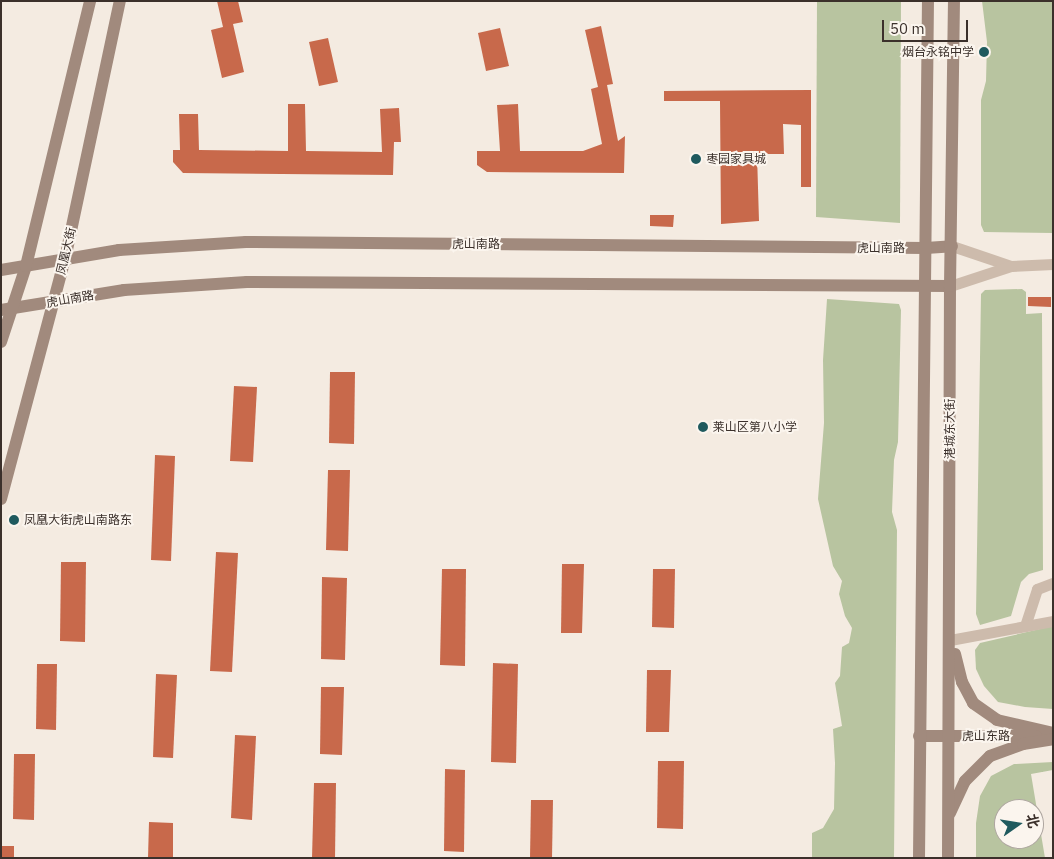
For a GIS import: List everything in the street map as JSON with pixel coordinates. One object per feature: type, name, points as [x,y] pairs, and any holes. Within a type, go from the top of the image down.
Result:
[{"type":"main road","points":[[1,342],[7,310],[26,266],[90,1]]},
{"type":"main road","name":"凤凰大街","points":[[1,499],[54,302],[120,1]]},
{"type":"main road","points":[[919,858],[928,1]]},
{"type":"main road","name":"港城东大街","points":[[948,858],[947,820],[951,640],[950,286],[954,1]]},
{"type":"main road","name":"虎山南路","points":[[1,270],[119,250],[246,242],[926,248],[952,246]]},
{"type":"main road","name":"虎山南路","points":[[7,310],[124,290],[247,282],[950,286]]},
{"type":"main road","points":[[951,640],[962,682],[974,703],[997,720],[1053,736]]},
{"type":"main road","name":"虎山东路","points":[[919,736],[1053,736]]},
{"type":"main road","points":[[947,820],[965,781],[990,756],[1053,736]]},
{"type":"street","points":[[952,246],[1011,266]]},
{"type":"street","points":[[950,286],[1011,266],[1053,264]]},
{"type":"street","points":[[1025,626],[1037,589],[1053,583]]},
{"type":"street","points":[[951,640],[1053,621]]},
{"type":"green space","points":[[817,1],[901,1],[900,223],[816,217]]},
{"type":"green space","points":[[982,1],[1053,1],[1053,233],[984,232],[981,225],[981,100],[986,81],[987,42]]},
{"type":"green space","points":[[1022,289],[1026,292],[1026,314],[1042,313],[1043,570],[1029,574],[1021,582],[1011,616],[980,625],[976,614],[981,294],[985,290]]},
{"type":"green space","points":[[827,299],[899,304],[901,310],[898,442],[894,460],[892,512],[897,530],[894,858],[812,858],[812,833],[823,828],[834,809],[835,763],[833,729],[842,726],[835,683],[840,676],[842,647],[849,643],[852,628],[845,616],[839,594],[842,581],[833,566],[818,499],[824,423],[823,360]]},
{"type":"green space","points":[[1053,626],[1053,709],[1025,707],[998,702],[984,686],[976,669],[975,650],[980,643]]},
{"type":"green space","points":[[1053,762],[1053,770],[1031,774],[1035,799],[994,799],[994,849],[1044,849],[1045,858],[976,858],[976,823],[980,796],[991,776],[1014,764]]},
{"type":"building","points":[[217,1],[238,1],[243,22],[233,24],[244,72],[222,78],[211,30],[223,27]]},
{"type":"building","points":[[601,26],[613,84],[607,85],[618,141],[625,136],[624,173],[487,172],[477,165],[477,151],[500,151],[497,105],[518,104],[520,151],[583,151],[602,144],[591,89],[598,87],[585,30]]},
{"type":"building","points":[[500,28],[509,66],[486,71],[478,33]]},
{"type":"building","points":[[328,38],[338,82],[319,86],[309,42]]},
{"type":"building","points":[[811,90],[811,187],[801,187],[801,125],[783,124],[784,154],[757,154],[759,221],[721,224],[720,101],[664,101],[664,91]]},
{"type":"building","points":[[288,104],[305,104],[306,151],[382,152],[380,109],[399,108],[401,142],[394,142],[393,175],[183,173],[173,162],[173,150],[180,150],[179,114],[198,114],[199,150],[288,151]]},
{"type":"building","points":[[650,215],[674,215],[673,227],[650,226]]},
{"type":"building","points":[[1028,297],[1051,297],[1051,307],[1028,306]]},
{"type":"building","points":[[330,372],[355,372],[354,444],[329,443]]},
{"type":"building","points":[[234,386],[257,387],[253,462],[230,461]]},
{"type":"building","points":[[155,455],[175,456],[171,561],[151,560]]},
{"type":"building","points":[[328,470],[350,470],[348,551],[326,550]]},
{"type":"building","points":[[216,552],[238,553],[232,672],[210,671]]},
{"type":"building","points":[[61,562],[86,562],[85,642],[60,641]]},
{"type":"building","points":[[562,564],[584,564],[582,633],[561,633]]},
{"type":"building","points":[[442,569],[466,569],[465,666],[440,665]]},
{"type":"building","points":[[653,569],[675,569],[674,628],[652,627]]},
{"type":"building","points":[[322,577],[347,578],[345,660],[321,659]]},
{"type":"building","points":[[493,663],[518,664],[516,763],[491,762]]},
{"type":"building","points":[[37,664],[57,664],[56,730],[36,729]]},
{"type":"building","points":[[647,670],[671,670],[669,732],[646,732]]},
{"type":"building","points":[[156,674],[177,675],[173,758],[153,757]]},
{"type":"building","points":[[321,687],[344,687],[342,755],[320,754]]},
{"type":"building","points":[[235,735],[256,736],[252,820],[231,818]]},
{"type":"building","points":[[14,754],[35,754],[34,820],[13,819]]},
{"type":"building","points":[[658,761],[684,761],[683,829],[657,828]]},
{"type":"building","points":[[445,769],[465,770],[464,852],[444,851]]},
{"type":"building","points":[[314,783],[336,783],[335,858],[312,858]]},
{"type":"building","points":[[531,800],[553,800],[552,858],[530,858]]},
{"type":"building","points":[[149,822],[173,823],[173,858],[148,858]]},
{"type":"building","points":[[1,846],[14,846],[14,858],[1,858]]},
{"type":"place","name":"烟台永铭中学","points":[[984,52]]},
{"type":"place","name":"枣园家具城","points":[[696,159]]},
{"type":"place","name":"莱山区第八小学","points":[[703,427]]},
{"type":"place","name":"凤凰大街虎山南路东","points":[[14,520]]}]
